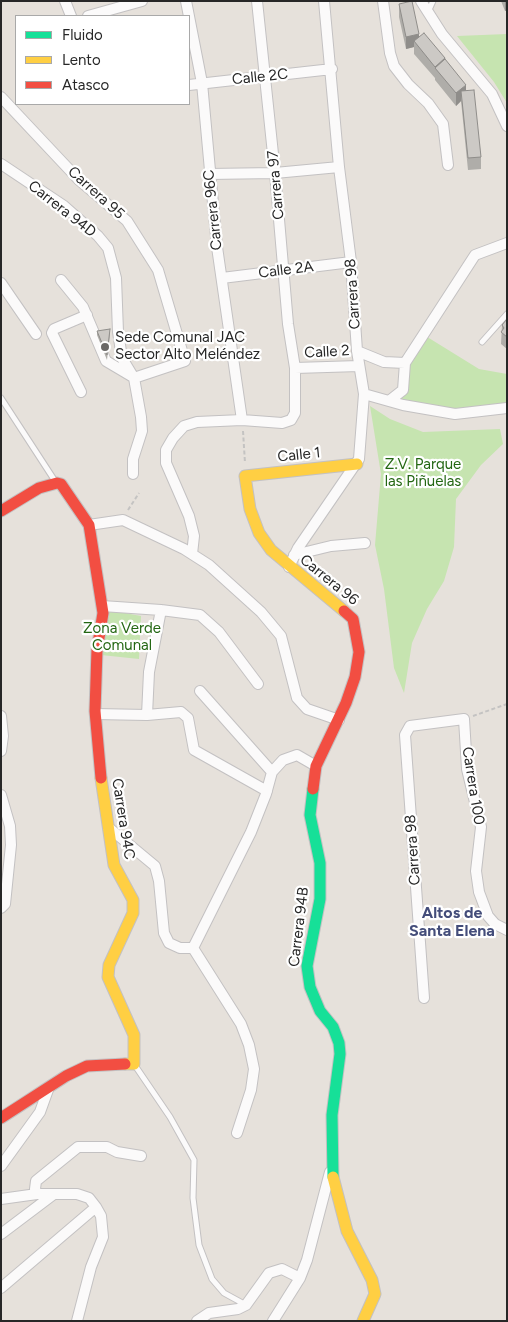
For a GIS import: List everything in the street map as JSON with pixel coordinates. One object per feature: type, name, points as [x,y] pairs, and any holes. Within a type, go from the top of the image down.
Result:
[{"type":"street","points":[[65,1],[71,15]]},
{"type":"street","points":[[92,15],[142,1]]},
{"type":"street","name":"Carrera 96C","points":[[186,1],[189,15]]},
{"type":"street","name":"Carrera 97","points":[[242,420],[282,423],[291,420],[295,413],[296,368],[288,324],[257,1]]},
{"type":"street","name":"Carrera 98","points":[[289,567],[294,555],[357,464],[364,394],[357,350],[351,262],[339,167],[332,69],[324,1]]},
{"type":"street","points":[[383,1],[390,53],[394,66],[408,84],[428,103],[443,124],[448,165]]},
{"type":"street","points":[[421,1],[442,34],[492,94],[507,126]]},
{"type":"street","name":"Carrera 96C","points":[[190,22],[202,83],[209,174],[242,420]]},
{"type":"street","name":"Calle 2C","points":[[190,85],[332,69]]},
{"type":"street","name":"Carrera 95","points":[[1,97],[79,180],[127,221],[158,270],[185,360]]},
{"type":"street","name":"Carrera 94D","points":[[1,164],[64,206],[98,236],[108,248],[116,278],[118,332],[122,358],[134,378],[142,417],[142,431],[133,459],[133,474]]},
{"type":"street","points":[[209,174],[275,173],[339,167]]},
{"type":"street","points":[[409,406],[403,390],[405,363],[475,255],[507,243]]},
{"type":"street","name":"Calle 2A","points":[[222,278],[351,262]]},
{"type":"street","points":[[61,280],[83,307],[106,361],[134,378],[185,360]]},
{"type":"street","points":[[1,283],[36,334]]},
{"type":"street","points":[[81,392],[52,333],[54,329],[87,315]]},
{"type":"street","points":[[357,350],[384,362],[405,363]]},
{"type":"street","name":"Calle 2","points":[[296,368],[359,366]]},
{"type":"street","points":[[389,400],[403,390]]},
{"type":"street","points":[[364,394],[409,406],[456,414],[507,408]]},
{"type":"street","points":[[192,554],[194,536],[189,516],[166,463],[166,450],[173,438],[184,426],[197,422],[242,420]]},
{"type":"street","name":"Calle 1","points":[[245,476],[357,464]]},
{"type":"street","name":"Carrera 96","points":[[245,476],[250,509],[258,533],[271,550],[289,567],[353,619],[359,652],[356,677],[339,720],[316,766]]},
{"type":"street","points":[[1,511],[54,483]]},
{"type":"street","name":"Carrera 94C","points":[[54,483],[61,484],[80,508],[88,525],[102,606],[97,650],[95,714],[114,865],[133,900],[133,913],[109,965],[108,977],[126,1013],[134,1035],[136,1056],[134,1064]]},
{"type":"street","points":[[88,525],[122,520],[192,554],[209,565],[261,612],[281,636],[296,698],[307,709],[339,720]]},
{"type":"street","points":[[294,555],[331,546],[365,543]]},
{"type":"street","points":[[102,606],[200,615],[219,632],[258,684]]},
{"type":"street","points":[[147,715],[149,672],[161,610]]},
{"type":"street","points":[[200,691],[272,772]]},
{"type":"street","points":[[95,714],[147,715],[181,712],[188,718],[191,743],[194,750],[267,791]]},
{"type":"street","points":[[1,716],[3,736],[1,751]]},
{"type":"street","name":"Carrera 98","points":[[424,998],[405,733],[407,728],[412,725],[464,719]]},
{"type":"street","name":"Carrera 100","points":[[464,719],[468,773],[481,827],[476,863],[478,892],[488,916],[495,924],[507,930]]},
{"type":"street","points":[[193,948],[251,832],[267,791],[272,772],[283,760],[297,755],[316,766]]},
{"type":"street","name":"Carrera 94B","points":[[316,766],[310,815],[320,863],[320,899],[307,966],[310,987],[320,1011],[333,1027],[340,1054],[332,1115],[331,1171],[347,1231],[372,1280],[374,1294],[363,1321]]},
{"type":"street","points":[[1,795],[10,826],[11,846],[5,904],[1,908]]},
{"type":"street","points":[[108,827],[155,866],[159,880],[164,933],[169,942],[180,948],[193,948]]},
{"type":"street","points":[[193,948],[241,1024],[249,1045],[254,1069],[251,1090],[237,1134]]},
{"type":"street","points":[[1,1118],[66,1076],[87,1066],[134,1064]]},
{"type":"street","points":[[1,1166],[40,1112],[49,1087]]},
{"type":"street","points":[[37,1194],[35,1189],[36,1181],[78,1147],[107,1147],[117,1152],[141,1156]]},
{"type":"street","points":[[273,1321],[300,1278],[307,1260],[331,1171]]},
{"type":"street","points":[[1,1199],[37,1194],[76,1194],[89,1198],[96,1207],[101,1216],[103,1237],[91,1267],[77,1321]]},
{"type":"street","points":[[1,1234],[54,1194]]},
{"type":"street","points":[[1,1288],[96,1207]]},
{"type":"street","points":[[197,1321],[209,1313],[238,1309],[246,1304],[269,1273],[282,1270],[300,1278]]},
{"type":"lane","points":[[427,12],[433,1]]},
{"type":"lane","points":[[482,342],[507,314]]},
{"type":"lane","points":[[1,398],[54,483]]},
{"type":"lane","points":[[134,1064],[170,1117],[194,1160],[193,1198],[199,1245],[212,1279],[224,1293],[246,1304]]},
{"type":"path","points":[[185,360],[217,359],[233,355]]},
{"type":"path","points":[[242,420],[245,476]]},
{"type":"path","points":[[122,520],[139,493]]},
{"type":"path","points":[[464,719],[507,704]]},
{"type":"green space","points":[[507,34],[507,103],[494,82],[457,36]]},
{"type":"green space","points":[[424,335],[479,369],[507,374],[507,407],[456,412],[391,400],[403,390],[406,363]]},
{"type":"green space","name":"Z.V. Parque las Piñuelas","points":[[370,406],[390,419],[423,432],[500,429],[503,444],[481,465],[456,499],[454,547],[444,581],[427,609],[412,643],[404,693],[394,668],[384,589],[375,545],[381,474]]},
{"type":"green space","name":"Zona Verde Comunal","points":[[109,610],[141,616],[139,659],[101,655]]},
{"type":"building","points":[[412,1],[419,34],[406,37],[399,4]]},
{"type":"building","points":[[424,33],[445,58],[435,67],[414,41]]},
{"type":"building","points":[[445,59],[466,85],[456,93],[435,68]]},
{"type":"building","points":[[474,90],[481,157],[468,158],[461,91]]},
{"type":"building","points":[[507,319],[507,337],[501,332],[504,328],[502,325]]},
{"type":"building","name":"Sede Comunal JAC Sector Alto Meléndez","points":[[110,329],[107,355],[97,331]]},
{"type":"traffic: fast","points":[[313,789],[310,815],[320,863],[320,899],[307,966],[310,987],[320,1011],[333,1027],[339,1043],[340,1054],[332,1115],[333,1177]]},
{"type":"traffic: slow","points":[[344,611],[271,550],[259,533],[250,509],[245,476],[357,464]]},
{"type":"traffic: slow","points":[[101,778],[114,865],[133,900],[133,913],[109,965],[108,977],[134,1035],[134,1064],[125,1064]]},
{"type":"traffic: slow","points":[[333,1177],[347,1231],[372,1280],[375,1294],[363,1321]]},
{"type":"traffic: jam","points":[[1,511],[39,488],[57,483],[61,484],[89,525],[103,613],[97,650],[95,711],[101,778]]},
{"type":"traffic: jam","points":[[313,789],[316,766],[346,703],[355,677],[359,652],[353,619],[344,611]]},
{"type":"traffic: jam","points":[[1,1118],[66,1076],[87,1066],[125,1064]]},
{"type":"place","name":"Sede Comunal JAC Sector Alto Meléndez","points":[[105,347]]},
{"type":"district","name":"Altos de Santa Elena","points":[[452,922]]}]
